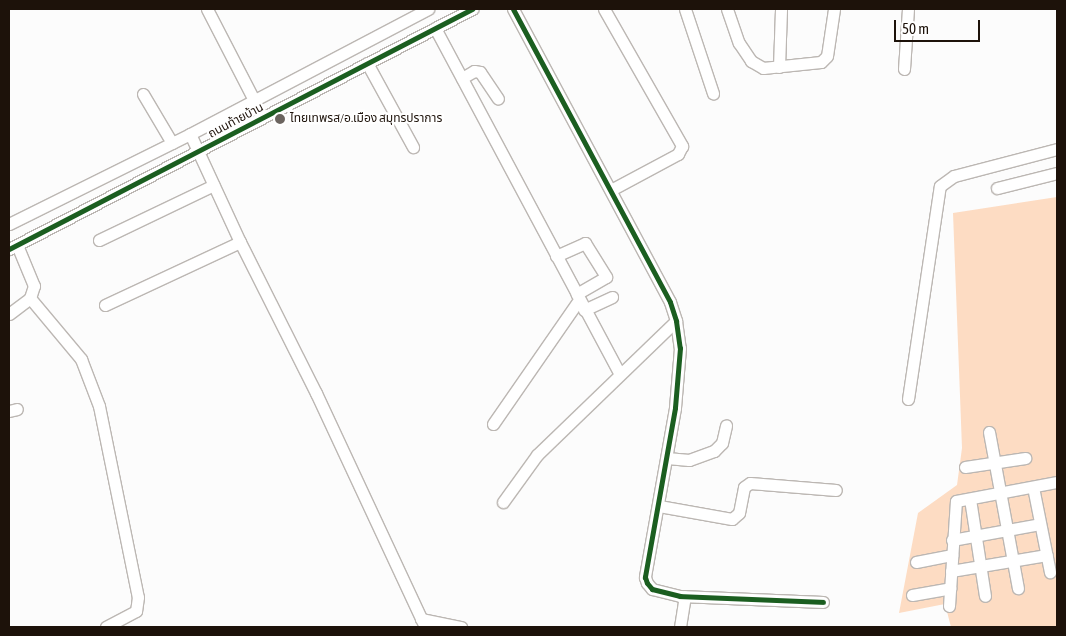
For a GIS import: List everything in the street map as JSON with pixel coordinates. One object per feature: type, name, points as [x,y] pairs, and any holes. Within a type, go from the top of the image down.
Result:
[{"type":"street","points":[[207,9],[254,100]]},
{"type":"street","name":"ถนนท้ายบ้าน","points":[[9,224],[190,134],[428,9]]},
{"type":"street","name":"ถนนท้ายบ้าน","points":[[13,247],[472,9]]},
{"type":"street","points":[[513,9],[670,302],[676,321],[680,348],[667,458],[645,577],[652,589],[685,596],[824,602]]},
{"type":"street","points":[[604,9],[682,146],[678,154],[610,190]]},
{"type":"street","points":[[684,9],[713,93]]},
{"type":"street","points":[[727,9],[739,43],[751,61],[763,68],[821,62],[827,56],[834,9]]},
{"type":"street","points":[[779,67],[781,9]]},
{"type":"street","points":[[904,69],[908,9]]},
{"type":"street","points":[[435,28],[619,373]]},
{"type":"street","points":[[367,63],[413,147]]},
{"type":"street","points":[[462,78],[480,72],[498,99]]},
{"type":"street","points":[[143,94],[172,143]]},
{"type":"street","points":[[190,134],[240,242],[316,394],[423,623],[461,627]]},
{"type":"street","points":[[908,399],[940,186],[954,176],[1057,149]]},
{"type":"street","points":[[997,188],[1057,173]]},
{"type":"street","points":[[99,240],[214,185]]},
{"type":"street","points":[[105,305],[240,242]]},
{"type":"street","points":[[493,424],[579,301],[606,277],[585,243],[556,256]]},
{"type":"street","points":[[9,314],[30,298],[34,286],[31,272],[13,247]]},
{"type":"street","points":[[579,301],[612,296]]},
{"type":"street","points":[[30,298],[81,359],[101,415],[138,597],[136,611],[106,627]]},
{"type":"street","points":[[503,502],[537,456],[619,373],[676,321]]},
{"type":"street","points":[[667,458],[689,460],[714,451],[722,444],[726,425]]},
{"type":"street","points":[[989,432],[1018,588]]},
{"type":"street","points":[[965,467],[1025,458]]},
{"type":"street","points":[[949,606],[956,501],[1057,482]]},
{"type":"street","points":[[659,506],[732,519],[739,513],[744,487],[750,483],[836,490]]},
{"type":"street","points":[[1033,487],[1050,572]]},
{"type":"street","points":[[970,499],[985,596]]},
{"type":"street","points":[[952,540],[1040,524]]},
{"type":"street","points":[[916,562],[952,555]]},
{"type":"street","points":[[951,571],[1047,555]]},
{"type":"street","points":[[912,595],[950,588]]},
{"type":"street","points":[[680,627],[685,596]]},
{"type":"shaded area","points":[[1057,197],[1057,627],[951,627],[945,604],[899,613],[918,513],[957,485],[962,448],[953,213]]},
{"type":"cycle path","points":[[9,249],[472,9]]},
{"type":"cycle path","points":[[513,9],[670,302],[676,321],[680,348],[675,408],[645,577],[647,583],[652,589],[680,596],[823,602]]},
{"type":"place","name":"ไทยเทพรส/อ.เมือง สมุทรปราการ","points":[[280,119]]}]
